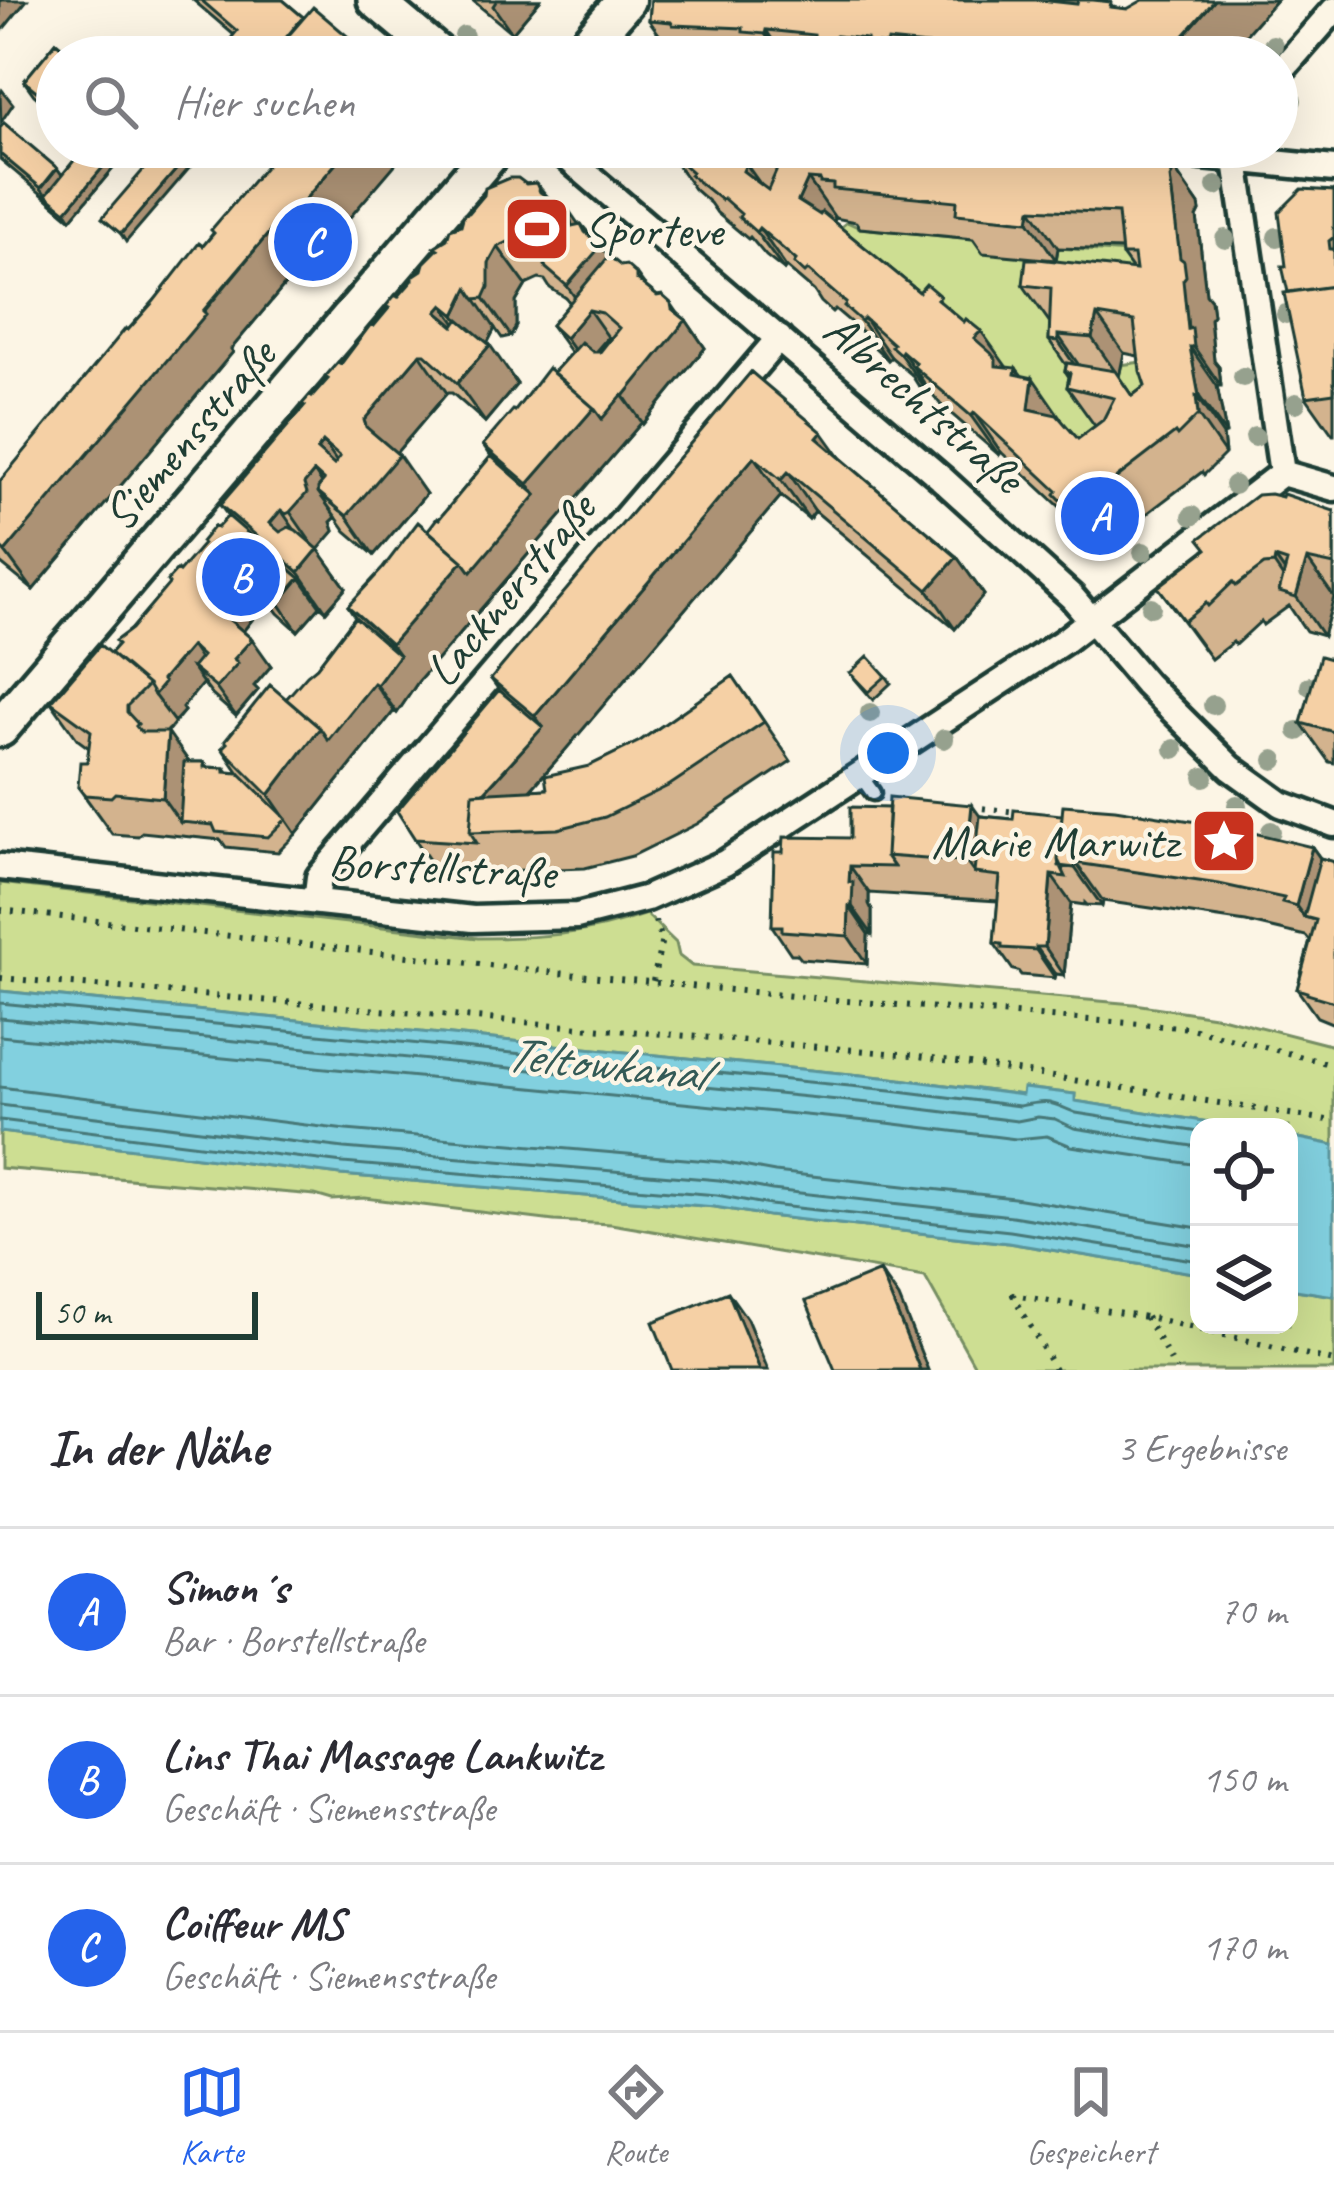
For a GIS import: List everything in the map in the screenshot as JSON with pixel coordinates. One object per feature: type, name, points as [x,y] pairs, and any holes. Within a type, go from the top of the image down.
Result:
[{"type":"main road","points":[[595,36],[626,0]]},
{"type":"main road","name":"Siemensstraße","points":[[0,728],[478,168]]},
{"type":"street","points":[[375,0],[418,36]]},
{"type":"street","points":[[1298,51],[1334,10]]},
{"type":"street","points":[[1298,163],[1334,169]]},
{"type":"street","name":"Albrechtstraße","points":[[580,168],[941,478],[1072,597],[1146,684],[1231,768],[1295,812],[1334,824]]},
{"type":"street","points":[[1237,168],[1282,473],[1334,488]]},
{"type":"street","name":"Lacknerstraße","points":[[316,901],[319,877],[779,338]]},
{"type":"street","name":"Borstellstraße","points":[[0,867],[473,919],[577,916],[647,898],[725,863],[867,784],[1091,622],[1282,473]]},
{"type":"path","points":[[958,806],[1029,813]]},
{"type":"path","points":[[1224,833],[1249,825]]},
{"type":"path","points":[[647,898],[662,939],[653,981]]},
{"type":"path","points":[[0,910],[568,974],[1191,1028],[1334,1065]]},
{"type":"path","points":[[0,979],[913,1055],[1334,1121]]},
{"type":"path","points":[[1055,1370],[1012,1295],[1146,1317],[1334,1361]]},
{"type":"path","points":[[1146,1317],[1176,1370]]},
{"type":"green space","points":[[847,222],[860,228],[984,240],[1055,259],[1058,248],[1129,253],[1149,293],[1084,300],[1120,365],[1162,359],[1141,437],[1105,478],[825,240]]},
{"type":"green space","points":[[0,883],[478,938],[563,934],[646,914],[692,966],[1134,1004],[1221,1017],[1334,1046],[1334,1145],[1298,1138],[1298,1118],[1190,1119],[1024,1088],[1023,1095],[892,1078],[0,991]]},
{"type":"green space","points":[[0,1132],[341,1175],[715,1207],[1008,1243],[1190,1273],[1190,1334],[1298,1334],[1298,1290],[1334,1296],[1334,1370],[977,1370],[925,1277],[611,1224],[0,1168]]},
{"type":"water","name":"Teltowkanal","points":[[0,991],[892,1078],[1022,1095],[1023,1088],[1075,1094],[1075,1101],[1190,1119],[1190,1273],[1008,1243],[715,1207],[341,1175],[0,1132]]},
{"type":"water","points":[[1298,1138],[1334,1145],[1334,1296],[1298,1290]]},
{"type":"building","points":[[201,0],[283,0],[303,17],[287,36],[233,36],[237,31]]},
{"type":"building","points":[[651,0],[1040,0],[1077,4],[1078,0],[1093,0],[1127,9],[1143,0],[1215,0],[1183,36],[814,36],[649,20]]},
{"type":"building","points":[[313,7],[347,36],[288,36]]},
{"type":"building","points":[[36,66],[36,91],[24,81]]},
{"type":"building","points":[[4,123],[36,150],[36,168],[57,168],[41,188],[0,154]]},
{"type":"building","points":[[68,168],[102,168],[66,211],[46,195]]},
{"type":"building","points":[[145,168],[177,168],[121,234],[102,218]]},
{"type":"building","points":[[264,168],[332,168],[283,225],[279,221],[5,552],[0,547],[0,481],[199,243],[203,246],[214,233],[211,230]]},
{"type":"building","points":[[687,168],[744,168],[768,190],[778,168],[1172,168],[1198,415],[1078,512],[1071,510],[974,413],[971,416],[913,366],[916,363],[900,354],[864,318],[861,321],[808,270],[805,273],[759,228],[756,232]],"holes":[[[808,179],[833,184],[833,189],[957,201],[956,214],[1029,221],[1031,209],[1118,213],[1122,255],[1134,255],[1136,270],[1026,259],[1023,285],[1051,288],[1049,340],[1058,341],[1058,335],[1092,338],[1097,315],[1134,321],[1145,386],[1132,396],[1115,371],[1067,363],[1067,387],[1114,398],[1103,420],[1078,439],[1057,415],[1029,409],[1033,378],[1015,374],[1016,368],[996,366],[991,353],[974,338],[981,331],[937,299],[940,296],[926,284],[919,292],[822,212],[798,201]]]},
{"type":"building","points":[[509,178],[536,183],[552,200],[550,208],[568,209],[572,226],[581,224],[601,246],[567,286],[543,260],[523,249],[528,243],[512,240],[498,247],[489,263],[484,298],[475,299],[468,288],[455,315],[443,305],[437,312],[454,326],[459,319],[490,345],[457,383],[420,354],[364,420],[399,455],[347,516],[318,492],[324,481],[314,472],[304,484],[307,493],[290,512],[281,510],[270,523],[280,532],[289,527],[296,530],[318,549],[299,572],[220,505],[328,379],[325,377],[389,308],[395,295],[422,270],[438,249],[434,247],[447,239],[450,229],[461,225],[485,188]],"holes":[[[323,442],[340,457],[334,465],[317,450]]]},
{"type":"building","points":[[1302,189],[1334,191],[1334,237],[1329,241],[1334,249],[1334,286],[1288,292],[1279,212]]},
{"type":"building","points":[[609,256],[626,265],[686,320],[602,419],[553,373],[581,342],[600,352],[619,328],[602,313],[589,310],[565,338],[551,325]]},
{"type":"building","points":[[1334,286],[1334,393],[1306,397],[1284,293]]},
{"type":"building","points":[[548,368],[594,408],[528,484],[483,445]]},
{"type":"building","points":[[751,372],[822,432],[817,438],[957,557],[928,590],[788,472],[781,480],[754,457],[535,716],[491,679]]},
{"type":"building","points":[[491,456],[536,495],[471,572],[428,530]]},
{"type":"building","points":[[1270,494],[1334,511],[1334,565],[1307,559],[1296,597],[1279,592],[1287,562],[1275,558],[1274,564],[1264,565],[1236,586],[1233,582],[1184,621],[1158,587],[1207,549],[1199,539],[1257,495]]},
{"type":"building","points":[[228,516],[300,578],[279,603],[259,586],[262,581],[251,569],[218,610],[252,639],[234,659],[238,663],[216,688],[192,668],[202,656],[191,646],[154,695],[110,653],[118,644],[115,641],[131,629],[214,526]]},
{"type":"building","points":[[418,522],[463,561],[391,644],[348,606]]},
{"type":"building","points":[[355,617],[399,655],[328,740],[286,699]]},
{"type":"building","points":[[100,645],[148,685],[127,706],[136,726],[141,732],[168,732],[163,798],[85,795],[78,787],[80,762],[87,762],[91,731],[51,702]]},
{"type":"building","points":[[868,656],[886,676],[868,692],[850,673]]},
{"type":"building","points":[[1320,656],[1334,660],[1334,732],[1301,723]]},
{"type":"building","points":[[733,676],[764,722],[670,785],[605,817],[558,829],[470,832],[473,793],[547,789],[545,776],[589,766],[640,741]]},
{"type":"building","points":[[270,685],[320,728],[269,795],[222,748]]},
{"type":"building","points":[[499,690],[543,727],[484,792],[473,793],[470,832],[477,843],[415,839],[397,811]]},
{"type":"building","points":[[184,762],[204,762],[204,767],[239,773],[286,819],[268,837],[216,832],[213,825],[180,822]]},
{"type":"building","points":[[889,797],[972,805],[966,862],[886,856]]},
{"type":"building","points":[[1063,805],[1229,827],[1312,847],[1296,906],[1282,902],[1284,898],[1219,884],[1076,863],[1075,868],[1059,866]]},
{"type":"building","points":[[850,807],[889,808],[886,856],[894,867],[850,866],[848,936],[782,931],[782,926],[772,926],[774,852],[783,852],[784,837],[850,838]]},
{"type":"building","points":[[1014,810],[1062,815],[1058,860],[1066,877],[1051,875],[1045,947],[1036,950],[1002,948],[994,943],[1000,876],[974,873],[980,816],[1013,819]]},
{"type":"building","points":[[1320,858],[1334,862],[1334,1002],[1297,989],[1316,920],[1304,917]]},
{"type":"building","points":[[880,1271],[920,1370],[835,1370],[806,1301]]},
{"type":"building","points":[[728,1292],[760,1370],[672,1370],[653,1322]]},
{"type":"place","name":"Sporteve","points":[[537,229]]},
{"type":"place","name":"Coiffeur MS","points":[[313,242]]},
{"type":"place","name":"Simon´s","points":[[1100,516]]},
{"type":"place","name":"Lins Thai Massage Lankwitz","points":[[241,577]]},
{"type":"place","name":"Marie Marwitz","points":[[1224,841]]}]
